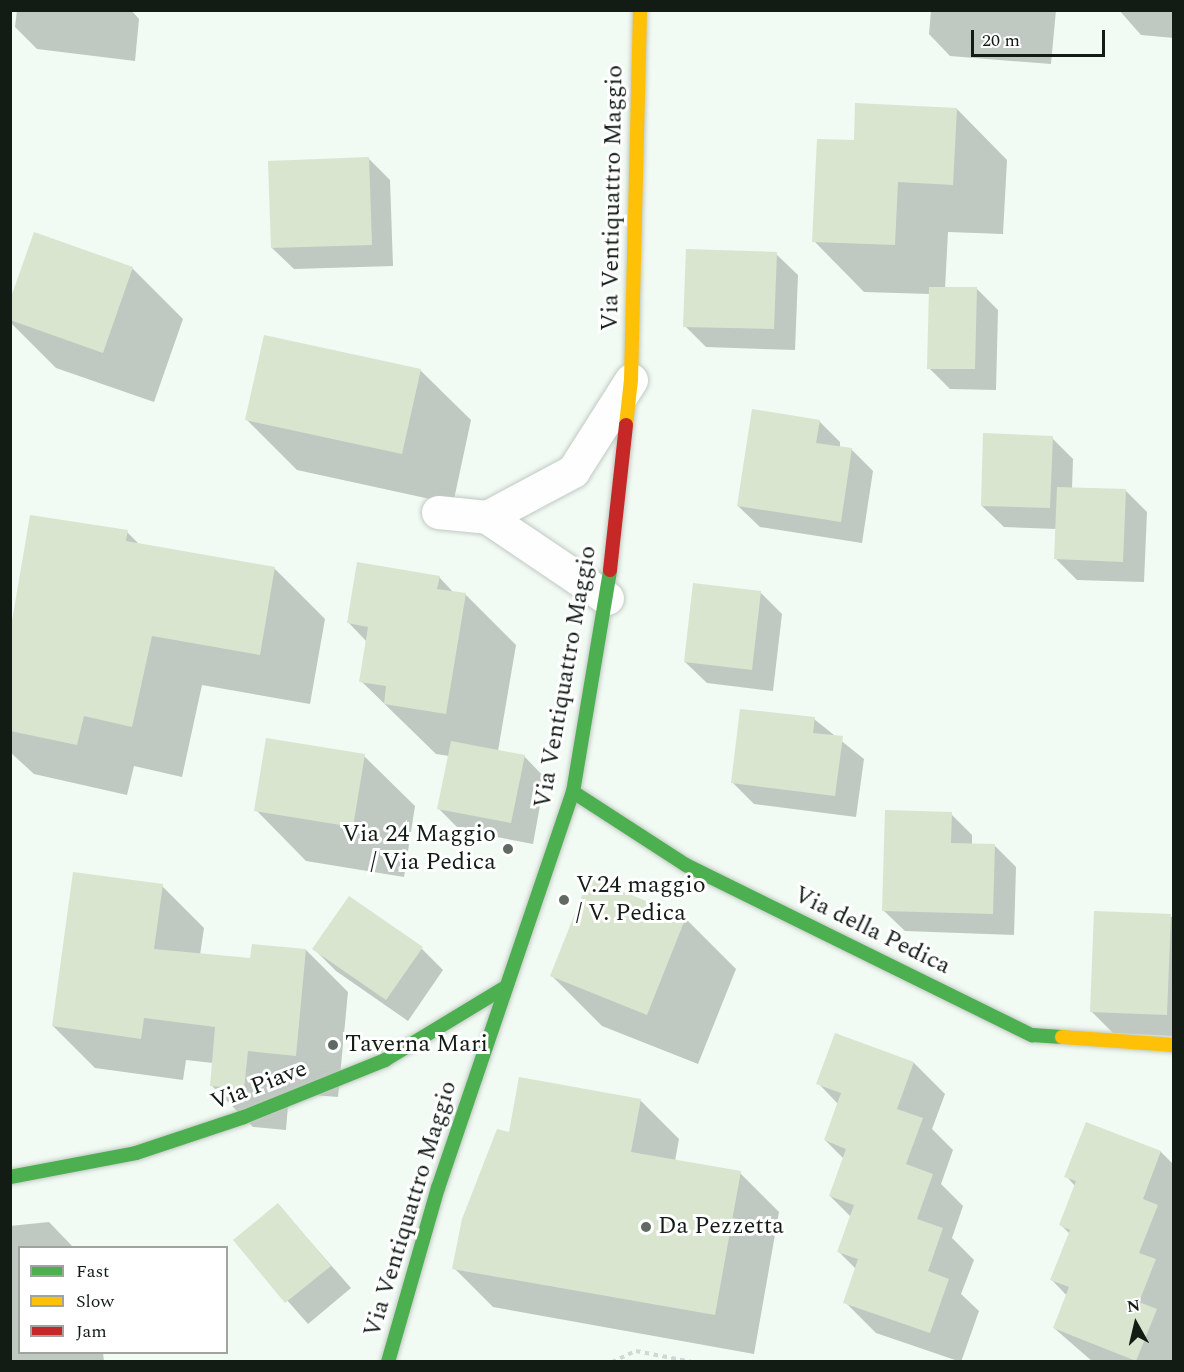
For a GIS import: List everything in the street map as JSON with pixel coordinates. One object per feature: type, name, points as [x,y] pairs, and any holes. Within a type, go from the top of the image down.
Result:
[{"type":"main road","name":"Via Ventiquattro Maggio","points":[[388,1362],[438,1188],[504,988],[573,792],[607,598],[631,380],[640,10]]},
{"type":"main road","name":"Via della Pedica","points":[[573,792],[686,865],[1032,1035],[1173,1044]]},
{"type":"main road","name":"Via Piave","points":[[10,1177],[136,1153],[244,1117],[385,1060],[504,988]]},
{"type":"street","points":[[487,517],[573,471],[631,380]]},
{"type":"street","points":[[438,512],[487,517],[607,598]]},
{"type":"path","points":[[612,1362],[636,1351],[692,1362]]},
{"type":"building","points":[[855,103],[957,108],[953,185],[898,182],[895,245],[812,242],[817,139],[854,140]]},
{"type":"building","points":[[369,157],[372,245],[271,248],[268,161]]},
{"type":"building","points":[[34,232],[133,267],[103,353],[10,320],[10,300]]},
{"type":"building","points":[[686,249],[777,252],[774,329],[683,327]]},
{"type":"building","points":[[929,287],[977,287],[975,369],[927,369]]},
{"type":"building","points":[[264,335],[421,369],[402,454],[245,420]]},
{"type":"building","points":[[752,409],[820,420],[816,443],[852,448],[841,522],[737,506]]},
{"type":"building","points":[[983,433],[1053,436],[1050,508],[981,506]]},
{"type":"building","points":[[1057,487],[1126,489],[1123,562],[1054,559]]},
{"type":"building","points":[[30,515],[128,530],[126,541],[275,567],[260,655],[152,636],[132,727],[84,716],[77,745],[10,731],[10,633]]},
{"type":"building","points":[[357,562],[440,576],[437,589],[466,593],[446,714],[384,704],[386,686],[359,682],[368,627],[347,623]]},
{"type":"building","points":[[693,583],[761,591],[752,670],[684,662]]},
{"type":"building","points":[[740,709],[815,717],[813,733],[843,736],[835,796],[731,783]]},
{"type":"building","points":[[266,738],[365,754],[353,827],[254,811]]},
{"type":"building","points":[[451,741],[525,755],[511,823],[437,809]]},
{"type":"building","points":[[885,810],[952,812],[951,843],[995,844],[993,914],[882,911]]},
{"type":"building","points":[[73,872],[163,884],[154,949],[250,958],[252,944],[306,949],[296,1056],[248,1051],[244,1089],[210,1086],[215,1027],[144,1018],[141,1039],[52,1026]]},
{"type":"building","points":[[589,878],[686,917],[647,1015],[550,976]]},
{"type":"building","points":[[349,896],[423,947],[386,1000],[312,949]]},
{"type":"building","points":[[1094,911],[1171,914],[1167,1015],[1090,1012]]},
{"type":"building","points":[[835,1033],[914,1062],[897,1109],[923,1118],[906,1164],[933,1174],[917,1219],[943,1228],[928,1271],[949,1279],[930,1333],[843,1303],[858,1259],[837,1252],[854,1205],[829,1196],[846,1149],[824,1140],[841,1093],[816,1084]]},
{"type":"building","points":[[519,1077],[641,1099],[631,1152],[741,1171],[715,1315],[452,1269],[462,1219],[497,1129],[509,1132]]},
{"type":"building","points":[[1086,1122],[1161,1151],[1143,1199],[1158,1205],[1139,1253],[1156,1259],[1139,1302],[1157,1309],[1136,1361],[1053,1328],[1069,1287],[1050,1280],[1070,1230],[1059,1225],[1076,1181],[1064,1177]]},
{"type":"building","points":[[278,1203],[331,1266],[285,1303],[233,1240]]},
{"type":"traffic: fast","points":[[388,1362],[438,1188],[573,792],[610,570]]},
{"type":"traffic: fast","points":[[573,792],[686,865],[1032,1035],[1062,1037]]},
{"type":"traffic: fast","points":[[10,1177],[136,1153],[244,1117],[385,1060],[504,988]]},
{"type":"traffic: slow","points":[[626,425],[631,380],[640,10]]},
{"type":"traffic: slow","points":[[1062,1037],[1174,1045]]},
{"type":"traffic: jam","points":[[610,570],[626,425]]},
{"type":"place","name":"Via 24 Maggio / Via Pedica","points":[[508,849]]},
{"type":"place","name":"V.24 maggio / V. Pedica","points":[[564,900]]},
{"type":"place","name":"Taverna Mari","points":[[333,1045]]},
{"type":"place","name":"Da Pezzetta","points":[[646,1227]]}]
